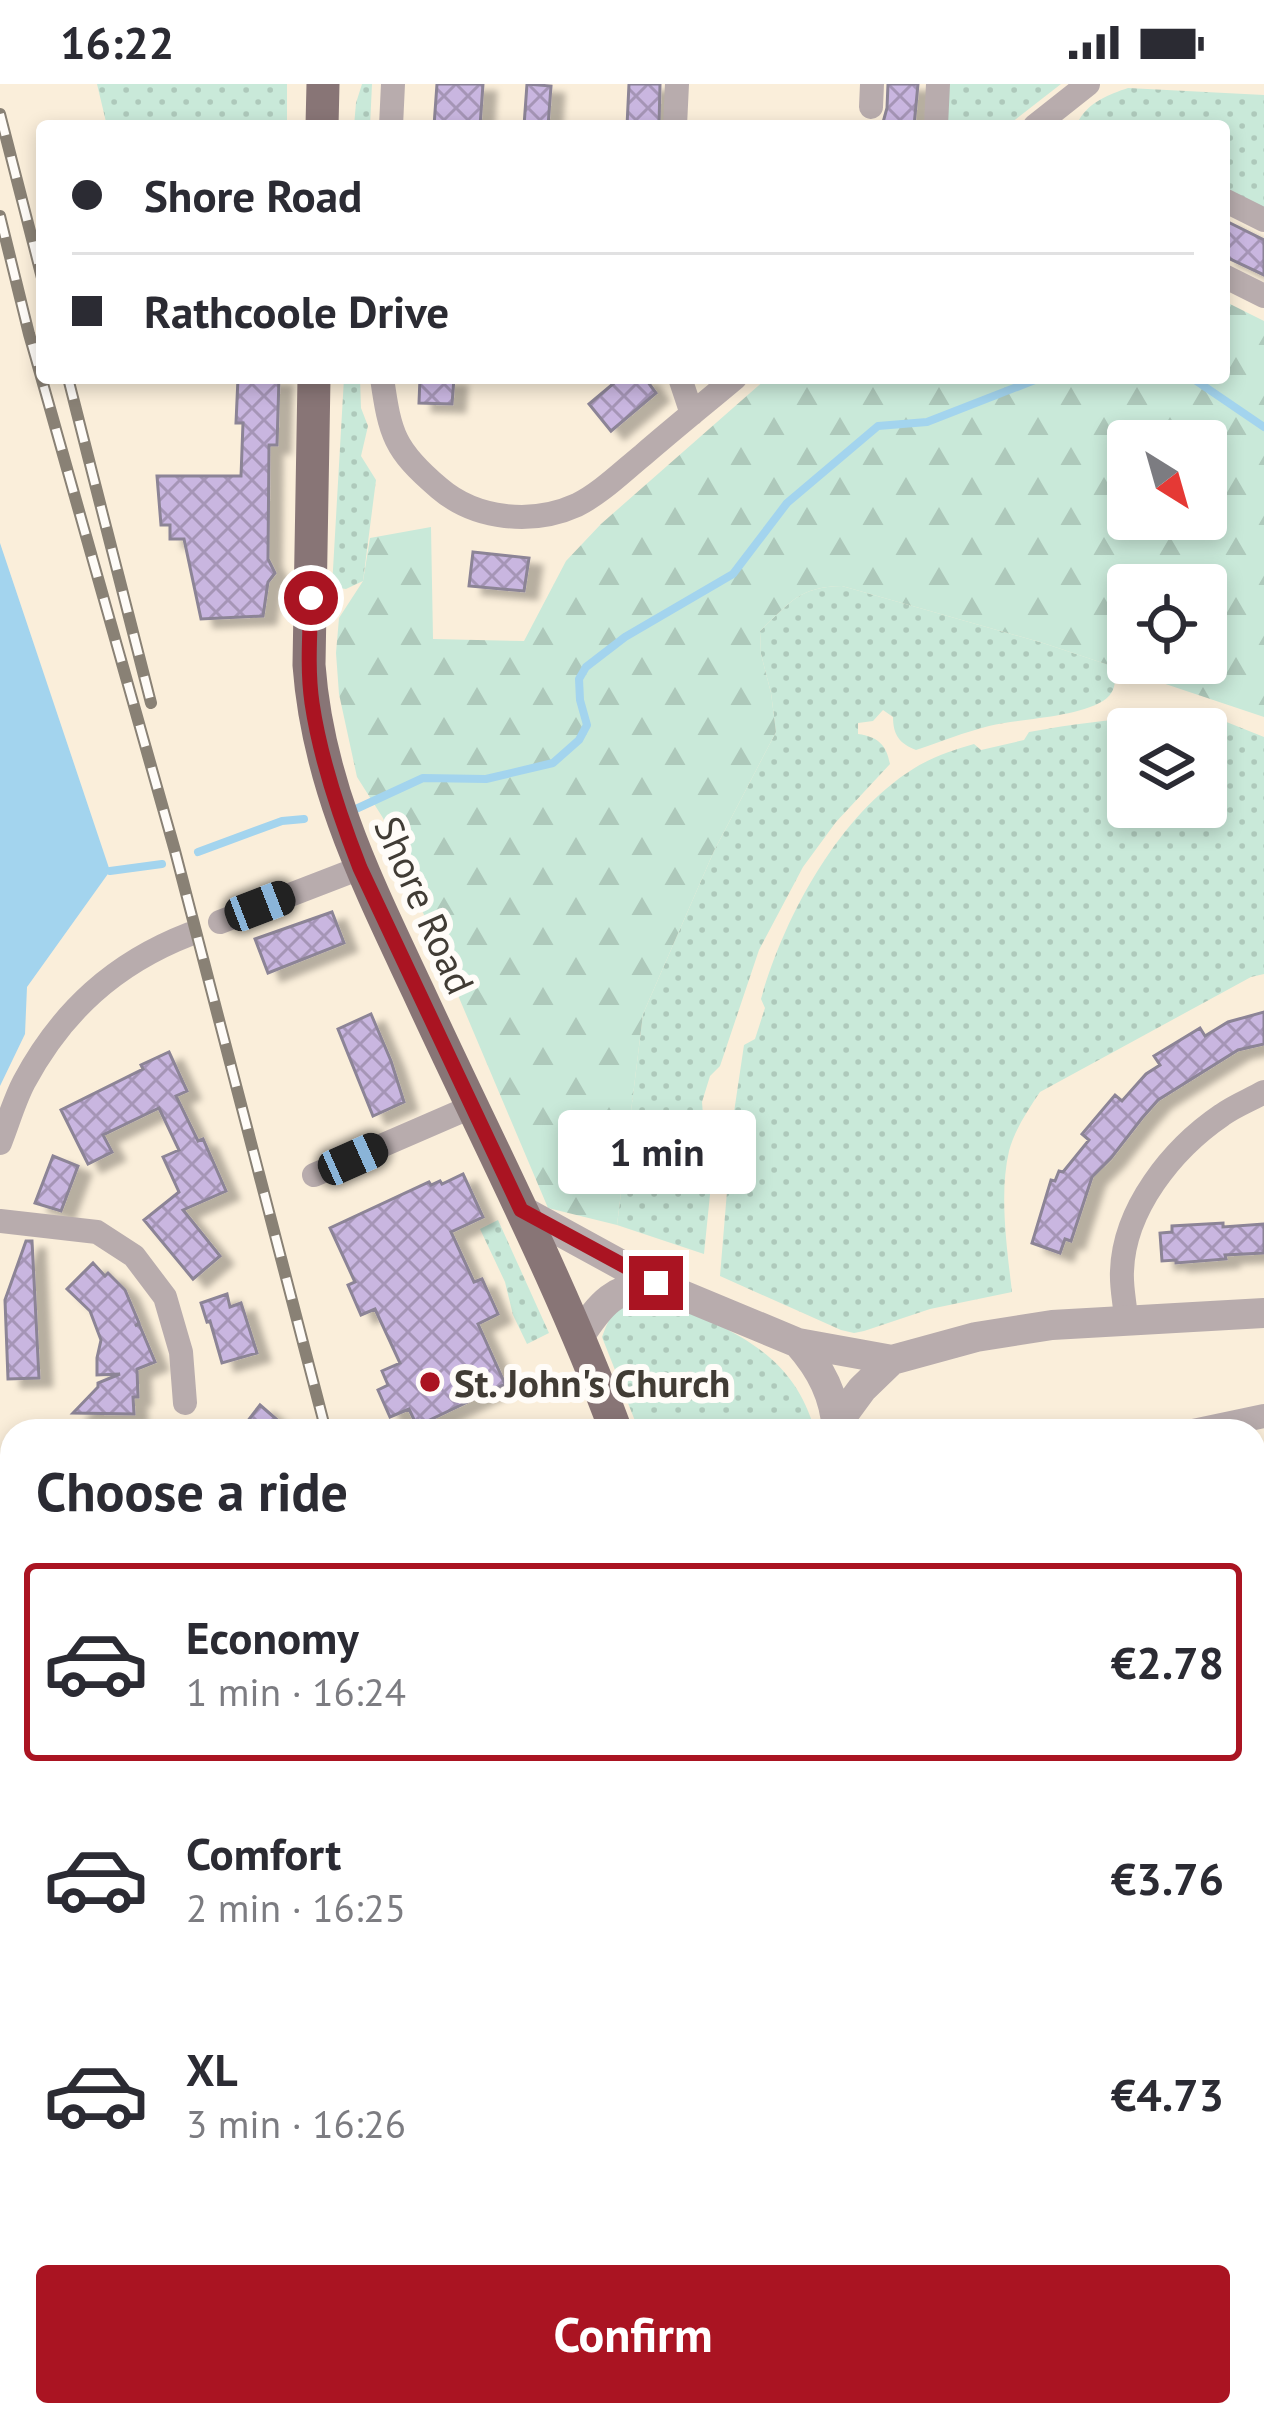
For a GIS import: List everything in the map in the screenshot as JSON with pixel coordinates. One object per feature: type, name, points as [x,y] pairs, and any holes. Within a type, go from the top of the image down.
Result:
[{"type":"main road","points":[[322,120],[323,84]]},
{"type":"main road","name":"Shore Road","points":[[314,384],[309,665],[312,705],[339,812],[360,868],[565,1301],[611,1419]]},
{"type":"street","points":[[391,120],[393,84]]},
{"type":"street","points":[[675,120],[677,84]]},
{"type":"street","points":[[936,120],[938,84]]},
{"type":"street","points":[[1053,120],[1088,84]]},
{"type":"street","points":[[1230,203],[1264,220]]},
{"type":"street","points":[[1230,279],[1264,296]]},
{"type":"street","points":[[383,384],[389,426],[398,444],[452,500],[493,515],[542,517],[579,504],[609,483],[728,384]]},
{"type":"street","points":[[682,384],[692,414]]},
{"type":"street","points":[[220,922],[360,868]]},
{"type":"street","points":[[0,1143],[23,1083],[65,1017],[108,979],[154,948],[190,934]]},
{"type":"street","points":[[1126,1319],[1128,1233],[1148,1192],[1175,1155],[1222,1114],[1264,1092]]},
{"type":"street","points":[[314,1175],[471,1107]]},
{"type":"street","points":[[521,1210],[656,1283],[798,1343],[892,1360],[976,1337],[1052,1324],[1264,1312]]},
{"type":"street","points":[[0,1221],[97,1232],[134,1256],[165,1297],[181,1352],[185,1403]]},
{"type":"street","points":[[579,1337],[620,1291],[656,1283]]},
{"type":"street","points":[[798,1343],[827,1384],[835,1419]]},
{"type":"street","points":[[842,1419],[862,1389],[892,1360]]},
{"type":"green space","points":[[97,84],[287,84],[287,120],[106,120]]},
{"type":"green space","points":[[362,84],[372,84],[370,120],[355,120]]},
{"type":"green space","points":[[946,84],[1061,84],[1015,120],[944,120]]},
{"type":"green space","points":[[1128,88],[1264,95],[1264,210],[1230,200],[1230,120],[1079,120],[1107,96]]},
{"type":"green space","points":[[1230,304],[1264,321],[1264,717],[1165,684],[1227,684],[1227,564],[1107,564],[1107,664],[842,586],[796,598],[760,631],[776,732],[714,851],[643,1014],[617,1225],[548,1208],[383,818],[357,777],[339,694],[339,618],[363,581],[370,538],[431,527],[433,639],[524,641],[566,561],[601,524],[760,384],[1230,384]]},
{"type":"green space","points":[[344,384],[360,384],[368,426],[361,456],[376,480],[363,581],[346,589],[332,587]]},
{"type":"green space","points":[[842,586],[1107,664],[1107,684],[1114,686],[1107,698],[1091,707],[989,726],[916,750],[898,738],[893,717],[883,710],[873,721],[858,723],[858,734],[880,743],[890,764],[836,822],[803,867],[759,950],[720,1066],[710,1076],[702,1102],[704,1128],[715,1145],[704,1254],[617,1225],[643,1014],[714,851],[776,732],[760,631],[805,593]]},
{"type":"green space","points":[[1107,721],[1107,828],[1227,828],[1227,722],[1264,737],[1264,974],[1040,1092],[1015,1135],[1006,1168],[1005,1222],[1012,1292],[930,1309],[854,1333],[720,1276],[744,1045],[755,1039],[771,967],[818,870],[861,813],[913,769],[974,744],[981,750],[1024,740],[1029,732]]},
{"type":"green space","points":[[498,1220],[549,1333],[527,1344],[480,1229]]},
{"type":"green space","points":[[652,1296],[752,1344],[790,1379],[810,1419],[634,1419],[602,1337],[610,1318],[632,1300]]},
{"type":"water","points":[[0,543],[110,871],[27,987],[25,1034],[0,1086]]},
{"type":"building","points":[[437,84],[483,84],[480,120],[434,120]]},
{"type":"building","points":[[527,84],[551,86],[548,120],[524,120]]},
{"type":"building","points":[[629,84],[660,84],[659,120],[627,120]]},
{"type":"building","points":[[888,84],[918,84],[915,120],[884,120]]},
{"type":"building","points":[[1230,223],[1264,240],[1264,275],[1230,259]]},
{"type":"building","points":[[238,384],[279,384],[277,445],[269,445],[268,559],[275,573],[268,582],[263,616],[201,619],[184,539],[170,539],[170,525],[161,525],[157,476],[241,476],[243,423],[236,423]]},
{"type":"building","points":[[420,384],[454,384],[452,404],[419,403]]},
{"type":"building","points":[[613,384],[649,384],[656,393],[611,431],[589,404]]},
{"type":"building","points":[[473,552],[529,558],[524,591],[469,586]]},
{"type":"building","points":[[332,912],[344,943],[268,973],[255,939]]},
{"type":"building","points":[[1264,1012],[1264,1044],[1238,1050],[1158,1100],[1092,1177],[1071,1241],[1065,1239],[1060,1253],[1032,1243],[1051,1180],[1089,1140],[1082,1134],[1115,1095],[1122,1101],[1160,1065],[1154,1056],[1200,1028],[1205,1036],[1228,1022]]},
{"type":"building","points":[[371,1014],[404,1102],[373,1116],[338,1029]]},
{"type":"building","points":[[169,1052],[187,1091],[176,1096],[198,1141],[203,1139],[226,1191],[183,1210],[220,1256],[193,1279],[144,1220],[179,1192],[163,1157],[179,1150],[159,1108],[103,1135],[112,1152],[88,1164],[61,1110]]},
{"type":"building","points":[[53,1156],[78,1166],[61,1211],[35,1203]]},
{"type":"building","points":[[463,1174],[483,1217],[451,1232],[474,1282],[482,1279],[498,1314],[478,1324],[505,1384],[432,1419],[414,1419],[409,1409],[390,1417],[378,1390],[388,1385],[382,1371],[400,1363],[375,1309],[361,1315],[348,1285],[355,1282],[330,1228],[429,1182],[442,1184]]},
{"type":"building","points":[[1223,1223],[1223,1227],[1264,1224],[1264,1253],[1162,1261],[1160,1233],[1172,1232],[1172,1226]]},
{"type":"building","points":[[26,1241],[32,1241],[39,1378],[8,1379],[5,1300]]},
{"type":"building","points":[[93,1263],[125,1290],[139,1323],[135,1326],[139,1324],[155,1362],[137,1369],[134,1414],[73,1413],[98,1383],[120,1374],[97,1375],[101,1340],[90,1311],[67,1289]]},
{"type":"building","points":[[227,1294],[230,1307],[241,1303],[257,1353],[222,1363],[201,1303]]},
{"type":"building","points":[[260,1405],[276,1419],[249,1419]]},
{"type":"waterway","points":[[358,808],[423,778],[486,779],[553,763],[579,740],[587,725],[579,679],[586,667],[625,637],[733,574],[787,503],[878,426],[927,422],[1025,384]]},
{"type":"waterway","points":[[1201,384],[1264,427]]},
{"type":"waterway","points":[[198,852],[282,821],[304,819]]},
{"type":"waterway","points":[[110,871],[162,864]]},
{"type":"railway","points":[[0,114],[36,255]]},
{"type":"railway","points":[[0,216],[36,359]]},
{"type":"railway","points":[[43,384],[175,851],[323,1419]]},
{"type":"railway","points":[[70,384],[151,703]]},
{"type":"place","name":"St. John's Church","points":[[430,1382]]},
{"type":"route","points":[[311,598],[312,705],[340,818],[521,1210],[656,1283]]}]
